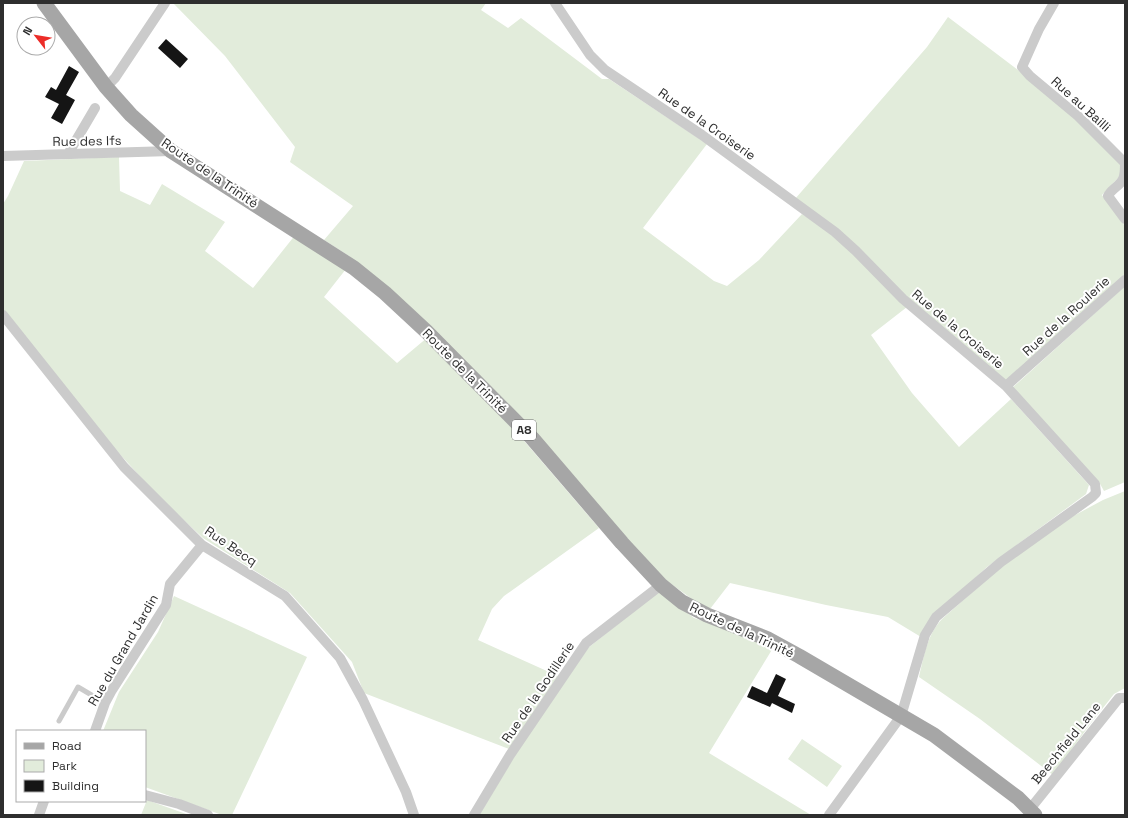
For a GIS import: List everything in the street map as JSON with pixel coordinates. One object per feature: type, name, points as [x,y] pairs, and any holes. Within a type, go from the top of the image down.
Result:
[{"type":"main road","name":"Route de la Trinité","points":[[44,3],[106,87],[131,114],[171,151],[354,268],[385,293],[427,332],[532,438],[660,585],[682,602],[707,615],[768,639],[799,656],[944,741],[1018,798],[1032,812]]},
{"type":"street","points":[[106,87],[123,67],[165,3]]},
{"type":"street","name":"Rue de la Croiserie","points":[[554,3],[590,55],[605,70],[702,135],[835,232],[856,251],[903,299],[1006,386],[1095,484],[1096,493],[1092,497],[1001,562],[936,617],[925,635],[901,716]]},
{"type":"street","name":"Rue au Bailli","points":[[1054,3],[1039,29],[1022,67],[1030,76],[1078,116],[1125,163],[1122,181],[1110,192],[1108,196],[1125,219]]},
{"type":"street","points":[[68,154],[95,108]]},
{"type":"street","name":"Rue des Ifs","points":[[3,156],[171,151]]},
{"type":"street","name":"Rue de la Roulerie","points":[[1006,386],[1125,280]]},
{"type":"street","name":"Rue Becq","points":[[3,315],[124,467],[202,545],[285,596],[340,658],[363,700],[406,792],[414,815]]},
{"type":"street","name":"Rue du Grand Jardin","points":[[95,730],[105,703],[166,605],[170,584],[202,545]]},
{"type":"street","name":"Rue de la Godillerie","points":[[474,815],[510,755],[586,643],[660,585]]},
{"type":"street","name":"Beechfield Lane","points":[[1032,812],[1119,698],[1125,698]]},
{"type":"street","points":[[829,815],[901,716]]},
{"type":"street","points":[[146,795],[179,804],[208,815]]},
{"type":"street","points":[[39,815],[44,802]]},
{"type":"lane","points":[[59,721],[78,687],[105,703]]},
{"type":"green space","points":[[173,3],[486,3],[481,10],[508,28],[521,18],[602,79],[609,79],[707,144],[643,228],[714,281],[727,286],[759,260],[802,214],[833,234],[907,307],[871,335],[912,393],[959,447],[1011,399],[1089,485],[1086,494],[987,567],[934,616],[921,637],[888,617],[826,605],[730,583],[710,609],[692,599],[667,581],[349,256],[324,240],[353,206],[290,162],[295,147],[225,56]]},
{"type":"green space","points":[[948,17],[1018,70],[1074,116],[1120,164],[1120,176],[1102,195],[1125,226],[1125,274],[1006,381],[935,322],[795,199],[927,47]]},
{"type":"green space","points":[[119,157],[120,191],[150,205],[162,184],[225,222],[205,251],[253,288],[296,234],[346,269],[324,297],[397,363],[428,337],[525,442],[599,528],[504,596],[492,609],[478,640],[558,676],[509,749],[364,693],[352,662],[290,593],[203,538],[158,496],[116,450],[3,309],[3,204],[24,161]]},
{"type":"green space","points":[[1125,286],[1125,482],[1104,491],[1099,482],[1012,388]]},
{"type":"green space","points":[[1125,491],[1125,688],[1114,694],[1053,775],[980,719],[919,677],[929,639],[942,619],[1003,565],[1064,521],[1103,500]]},
{"type":"green space","points":[[659,591],[694,618],[750,637],[773,648],[709,753],[811,815],[479,815],[517,752],[588,648]]},
{"type":"green space","points":[[174,596],[307,657],[232,815],[222,815],[146,787],[146,730],[103,730],[119,692],[158,632]]},
{"type":"green space","points":[[802,739],[842,766],[827,787],[788,759]]},
{"type":"green space","points":[[147,800],[189,815],[141,815]]},
{"type":"building","points":[[166,39],[188,59],[180,68],[158,48]]},
{"type":"building","points":[[69,66],[79,72],[66,95],[75,100],[62,124],[51,118],[59,104],[45,97],[51,87],[56,90]]},
{"type":"building","points":[[776,674],[786,679],[778,696],[795,704],[792,713],[772,703],[770,707],[747,697],[752,686],[767,693]]}]
